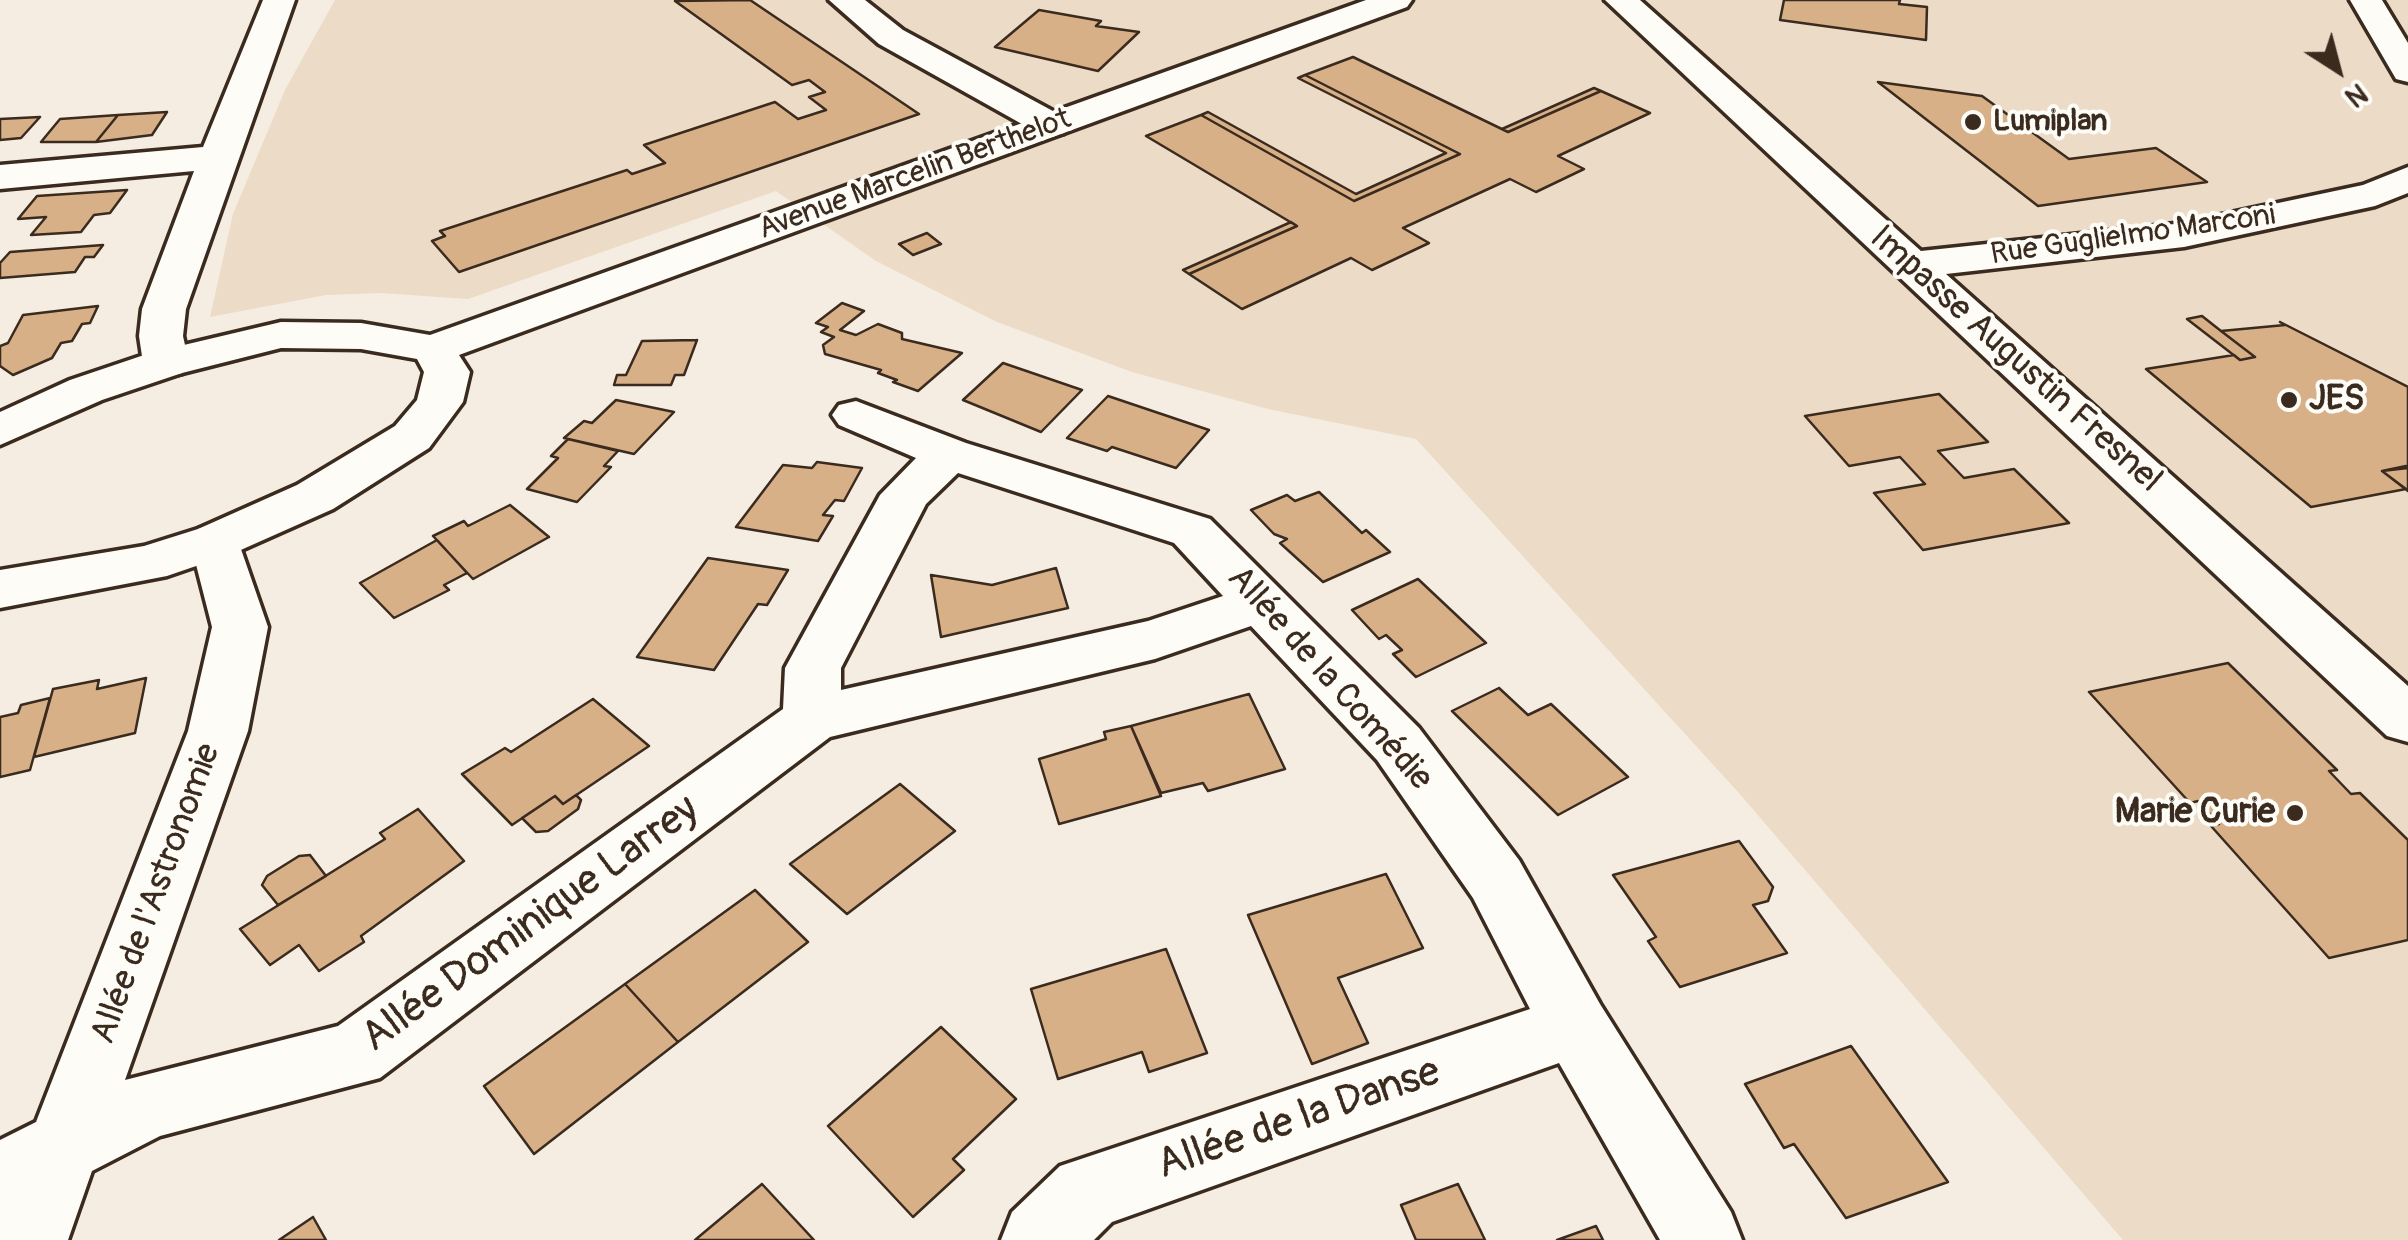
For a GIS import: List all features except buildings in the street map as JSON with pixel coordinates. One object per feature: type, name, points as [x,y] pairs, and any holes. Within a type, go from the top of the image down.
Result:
[{"type":"street","points":[[166,363],[160,336],[164,309],[279,0]]},
{"type":"street","points":[[845,0],[891,37],[1051,125]]},
{"type":"street","name":"Avenue Marcelin Berthelot","points":[[433,349],[1396,0]]},
{"type":"street","name":"Impasse Augustin Fresnel","points":[[1621,0],[2408,720]]},
{"type":"street","points":[[2366,0],[2408,72]]},
{"type":"street","points":[[5,182],[218,157]]},
{"type":"street","name":"Rue Guglielmo Marconi","points":[[1912,265],[2184,235],[2358,198],[2408,180]]},
{"type":"street","points":[[0,430],[86,390],[166,363],[281,336],[361,336],[433,349],[446,372],[440,402],[412,437],[315,498],[216,541],[131,566],[0,588]]},
{"type":"street","name":"Allée de la Comédie","points":[[856,415],[949,454],[1192,531],[1398,744],[1496,879],[1575,1026],[1703,1240]]},
{"type":"street","points":[[812,719],[813,668],[905,495],[949,454]]},
{"type":"street","name":"Allée de l'Astronomie","points":[[29,1240],[31,1165],[218,731],[240,627],[216,541]]},
{"type":"street","name":"Allée Dominique Larrey","points":[[31,1165],[148,1105],[355,1055],[812,719],[1156,639],[1263,602]]},
{"type":"street","name":"Allée de la Danse","points":[[1040,1240],[1088,1193],[1575,1026]]},
{"type":"shaded area","points":[[335,0],[2408,0],[2408,1240],[2123,1240],[1738,792],[1416,439],[1268,409],[1132,372],[997,322],[876,261],[776,191],[468,299],[380,293],[326,295],[210,317],[233,214],[285,90]]},
{"type":"place","name":"Lumiplan","points":[[1973,122]]},
{"type":"place","name":"JES","points":[[2289,400]]},
{"type":"place","name":"Marie Curie","points":[[2295,813]]}]
